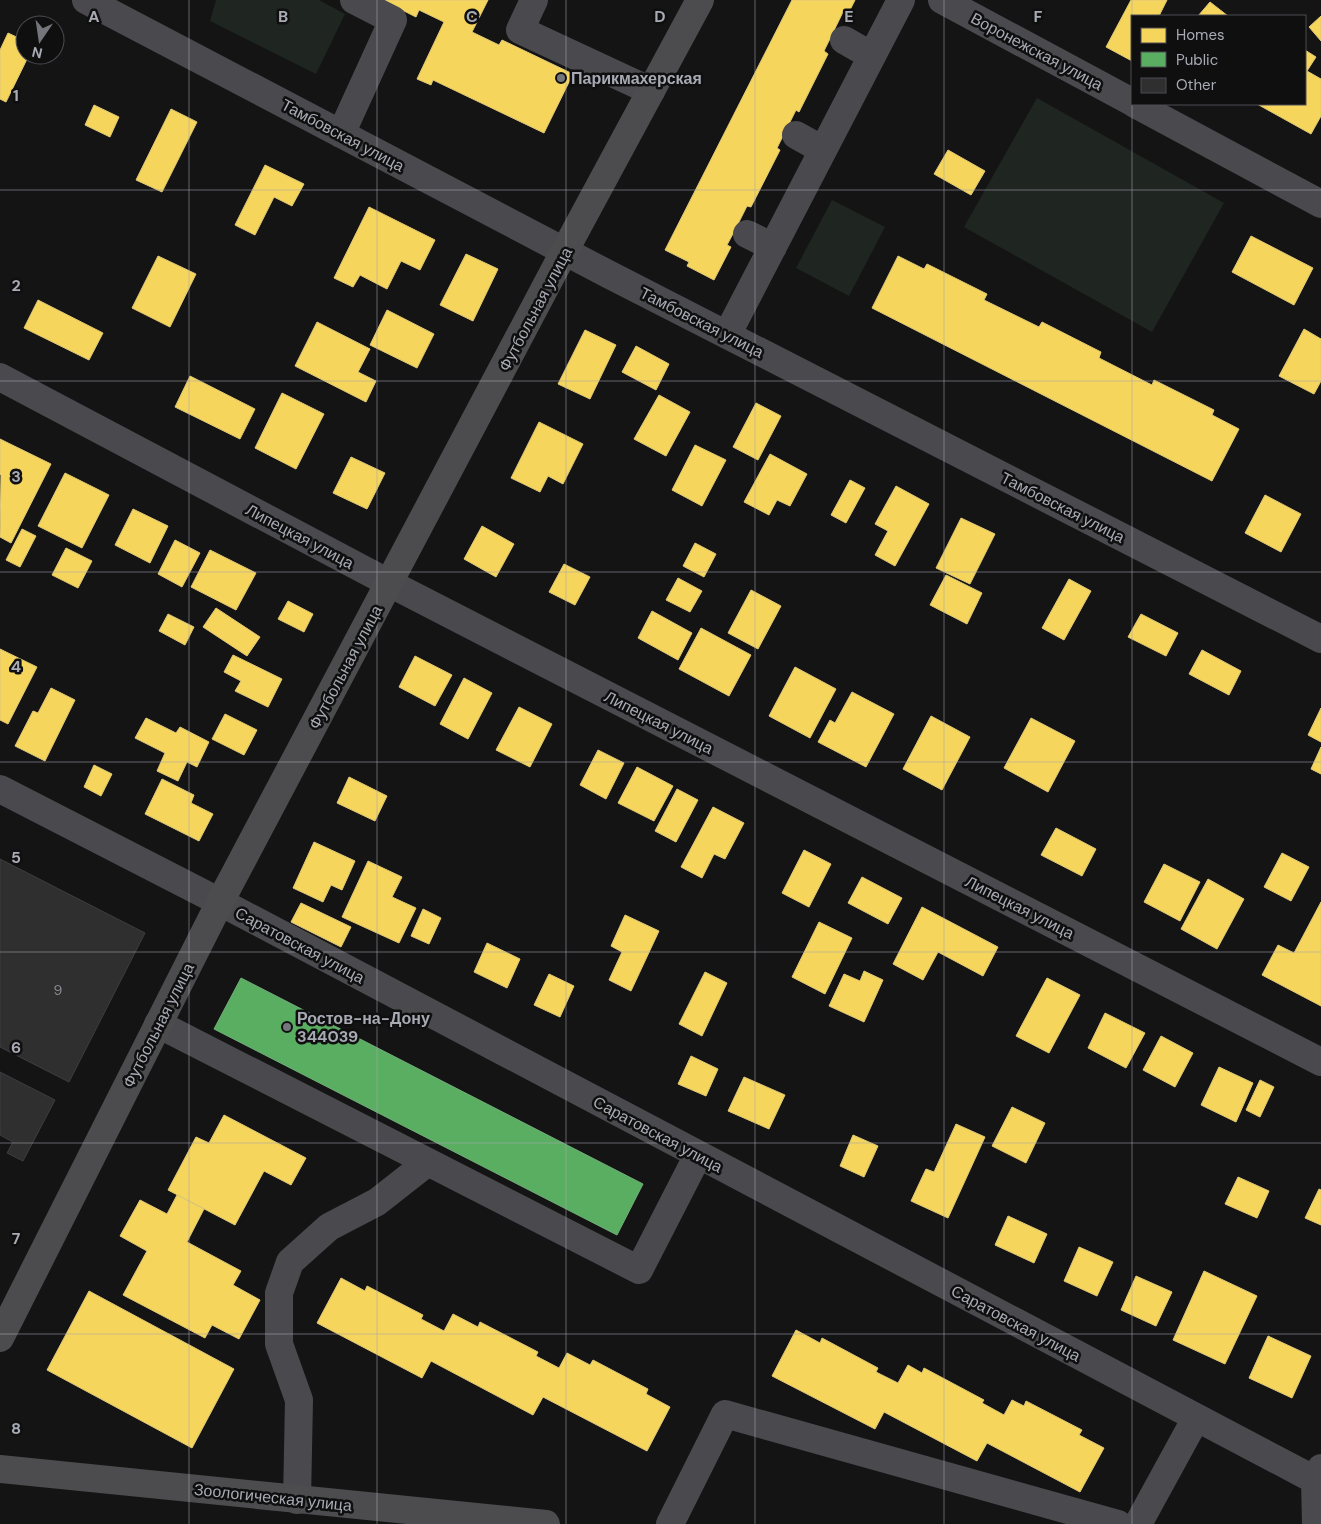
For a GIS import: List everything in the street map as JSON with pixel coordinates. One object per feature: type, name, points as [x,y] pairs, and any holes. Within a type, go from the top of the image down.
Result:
[{"type":"main road","name":"Футбольная улица","points":[[0,1338],[220,902],[564,252],[700,0]]},
{"type":"main road","name":"Зоологическая улица","points":[[0,1469],[546,1524]]},
{"type":"street","name":"Тамбовская улица","points":[[86,0],[564,252],[1321,639]]},
{"type":"street","points":[[341,134],[393,20],[354,0]]},
{"type":"street","points":[[534,0],[520,30],[651,91]]},
{"type":"street","points":[[727,335],[901,0]]},
{"type":"street","name":"Воронежская улица","points":[[942,0],[1131,101]]},
{"type":"street","points":[[844,40],[872,56]]},
{"type":"street","name":"Воронежская улица","points":[[1138,105],[1321,204]]},
{"type":"street","points":[[796,136],[823,150]]},
{"type":"street","points":[[747,234],[772,247]]},
{"type":"street","name":"Липецкая улица","points":[[0,377],[390,583],[1321,1062]]},
{"type":"street","name":"Саратовская улица","points":[[0,789],[220,902],[1196,1418],[1318,1474]]},
{"type":"street","points":[[158,1024],[639,1270],[698,1155]]},
{"type":"street","points":[[297,1500],[299,1400],[279,1344],[279,1293],[290,1262],[329,1227],[377,1202],[428,1162]]},
{"type":"street","points":[[670,1524],[725,1414],[1118,1524]]},
{"type":"street","points":[[1138,1524],[1196,1418]]},
{"type":"street","points":[[1316,1524],[1318,1474]]},
{"type":"shaded area","points":[[216,0],[319,0],[345,14],[316,74],[210,21]]},
{"type":"shaded area","points":[[1037,98],[1224,203],[1152,332],[964,227]]},
{"type":"shaded area","points":[[832,200],[885,227],[849,296],[796,268]]},
{"type":"building: Homes","points":[[382,0],[488,0],[472,32],[499,45],[502,40],[573,74],[544,133],[433,80],[431,85],[417,79],[444,22],[419,10],[416,17]]},
{"type":"building: Homes","points":[[792,0],[855,0],[848,14],[843,12],[824,51],[828,54],[799,112],[796,110],[777,148],[780,150],[751,207],[747,206],[727,245],[731,247],[714,280],[687,266],[689,262],[665,250]]},
{"type":"building: Homes","points":[[1131,0],[1167,0],[1160,15],[1131,15],[1131,60],[1106,47]]},
{"type":"building: Homes","points":[[1210,2],[1227,15],[1199,15]]},
{"type":"building: Homes","points":[[1321,16],[1321,41],[1309,27]]},
{"type":"building: Homes","points":[[8,33],[15,36],[15,65],[24,65],[6,102],[0,99],[0,50]]},
{"type":"building: Homes","points":[[1306,51],[1316,57],[1307,71],[1321,79],[1321,116],[1311,134],[1259,105],[1306,105]]},
{"type":"building: Homes","points":[[94,105],[119,117],[110,137],[85,125]]},
{"type":"building: Homes","points":[[171,109],[197,122],[162,192],[136,180]]},
{"type":"building: Homes","points":[[948,150],[985,171],[971,195],[934,174]]},
{"type":"building: Homes","points":[[265,165],[304,184],[292,206],[274,197],[255,235],[235,225]]},
{"type":"building: Homes","points":[[369,207],[435,240],[420,270],[401,261],[387,289],[360,275],[353,287],[334,278]]},
{"type":"building: Homes","points":[[1251,236],[1313,268],[1294,305],[1232,272]]},
{"type":"building: Homes","points":[[466,254],[498,269],[473,321],[440,305]]},
{"type":"building: Homes","points":[[158,256],[196,274],[170,327],[132,308]]},
{"type":"building: Homes","points":[[898,256],[924,269],[927,264],[987,294],[984,300],[1039,327],[1042,322],[1101,352],[1099,358],[1152,385],[1154,380],[1214,410],[1212,415],[1239,429],[1212,481],[872,308]]},
{"type":"building: Homes","points":[[38,300],[103,333],[89,360],[24,328]]},
{"type":"building: Homes","points":[[387,310],[434,334],[417,368],[370,345]]},
{"type":"building: Homes","points":[[317,322],[370,349],[358,372],[376,381],[366,402],[295,366]]},
{"type":"building: Homes","points":[[1304,329],[1321,339],[1321,381],[1314,394],[1279,376]]},
{"type":"building: Homes","points":[[585,330],[616,345],[590,399],[558,384]]},
{"type":"building: Homes","points":[[636,346],[669,364],[656,390],[622,372]]},
{"type":"building: Homes","points":[[190,376],[255,409],[240,439],[175,407]]},
{"type":"building: Homes","points":[[282,393],[324,414],[296,469],[255,448]]},
{"type":"building: Homes","points":[[659,395],[690,412],[666,456],[634,439]]},
{"type":"building: Homes","points":[[756,403],[781,416],[758,460],[733,447]]},
{"type":"building: Homes","points":[[539,422],[583,444],[563,484],[548,476],[540,492],[511,478]]},
{"type":"building: Homes","points":[[0,439],[51,464],[11,543],[0,537]]},
{"type":"building: Homes","points":[[695,445],[726,460],[702,506],[672,490]]},
{"type":"building: Homes","points":[[770,454],[807,474],[790,506],[777,500],[769,515],[744,502]]},
{"type":"building: Homes","points":[[351,457],[385,473],[367,509],[333,493]]},
{"type":"building: Homes","points":[[65,473],[109,495],[82,548],[38,526]]},
{"type":"building: Homes","points":[[850,480],[865,488],[846,523],[831,515]]},
{"type":"building: Homes","points":[[896,486],[929,504],[895,566],[875,555],[888,531],[875,524]]},
{"type":"building: Homes","points":[[1265,495],[1301,514],[1281,552],[1245,533]]},
{"type":"building: Homes","points":[[133,509],[168,526],[150,563],[115,545]]},
{"type":"building: Homes","points":[[961,518],[995,534],[970,584],[936,568]]},
{"type":"building: Homes","points":[[482,526],[514,544],[496,577],[464,559]]},
{"type":"building: Homes","points":[[22,529],[36,536],[20,567],[6,560]]},
{"type":"building: Homes","points":[[175,540],[200,553],[182,587],[158,574]]},
{"type":"building: Homes","points":[[695,543],[716,554],[704,577],[683,566]]},
{"type":"building: Homes","points":[[66,548],[92,561],[78,588],[52,575]]},
{"type":"building: Homes","points":[[210,550],[256,573],[236,610],[191,587]]},
{"type":"building: Homes","points":[[564,564],[590,577],[575,605],[549,592]]},
{"type":"building: Homes","points":[[946,575],[982,593],[967,624],[930,605]]},
{"type":"building: Homes","points":[[678,578],[702,591],[690,612],[666,600]]},
{"type":"building: Homes","points":[[1069,579],[1091,591],[1064,640],[1042,628]]},
{"type":"building: Homes","points":[[751,590],[781,606],[758,649],[728,633]]},
{"type":"building: Homes","points":[[288,601],[313,614],[304,632],[278,619]]},
{"type":"building: Homes","points":[[216,608],[260,637],[247,656],[203,627]]},
{"type":"building: Homes","points":[[652,611],[692,633],[678,660],[638,638]]},
{"type":"building: Homes","points":[[168,614],[194,627],[185,645],[159,631]]},
{"type":"building: Homes","points":[[1141,614],[1178,633],[1166,656],[1128,637]]},
{"type":"building: Homes","points":[[701,628],[751,655],[729,696],[679,669]]},
{"type":"building: Homes","points":[[0,649],[37,667],[8,724],[0,720]]},
{"type":"building: Homes","points":[[1202,650],[1241,671],[1229,695],[1189,674]]},
{"type":"building: Homes","points":[[233,655],[282,679],[268,707],[235,691],[241,681],[224,672]]},
{"type":"building: Homes","points":[[415,656],[452,675],[435,706],[399,687]]},
{"type":"building: Homes","points":[[795,667],[836,689],[810,738],[769,716]]},
{"type":"building: Homes","points":[[464,678],[492,693],[468,739],[440,724]]},
{"type":"building: Homes","points":[[51,688],[75,700],[45,761],[15,746],[33,711],[38,713]]},
{"type":"building: Homes","points":[[852,692],[894,714],[866,767],[818,742],[830,720],[835,723]]},
{"type":"building: Homes","points":[[519,707],[552,724],[530,767],[496,750]]},
{"type":"building: Homes","points":[[1321,708],[1321,742],[1308,735]]},
{"type":"building: Homes","points":[[225,714],[257,730],[244,755],[212,739]]},
{"type":"building: Homes","points":[[931,716],[970,737],[942,790],[903,769]]},
{"type":"building: Homes","points":[[146,718],[176,733],[180,727],[209,742],[197,767],[187,762],[178,781],[157,771],[165,753],[135,738]]},
{"type":"building: Homes","points":[[1031,718],[1075,741],[1048,792],[1004,768]]},
{"type":"building: Homes","points":[[1321,747],[1321,774],[1311,769]]},
{"type":"building: Homes","points":[[598,750],[624,763],[606,799],[580,785]]},
{"type":"building: Homes","points":[[94,765],[112,774],[101,796],[84,787]]},
{"type":"building: Homes","points":[[637,767],[673,786],[654,821],[618,803]]},
{"type":"building: Homes","points":[[349,777],[387,796],[375,821],[337,803]]},
{"type":"building: Homes","points":[[162,779],[194,795],[191,803],[213,814],[199,841],[145,814]]},
{"type":"building: Homes","points":[[677,789],[698,800],[676,842],[655,831]]},
{"type":"building: Homes","points":[[713,807],[744,823],[725,859],[714,854],[702,878],[681,867]]},
{"type":"building: Homes","points":[[1056,828],[1096,849],[1082,876],[1041,855]]},
{"type":"building: Homes","points":[[314,842],[355,861],[342,890],[331,885],[323,902],[293,888]]},
{"type":"building: Homes","points":[[804,850],[831,864],[809,907],[782,893]]},
{"type":"building: Homes","points":[[1282,853],[1309,867],[1291,901],[1264,887]]},
{"type":"building: Homes","points":[[368,861],[402,877],[392,897],[416,908],[399,943],[342,917]]},
{"type":"building: Homes","points":[[1164,864],[1200,882],[1180,921],[1144,902]]},
{"type":"building: Homes","points":[[862,877],[902,898],[888,924],[848,903]]},
{"type":"building: Homes","points":[[1208,879],[1244,899],[1217,949],[1181,929]]},
{"type":"building: Homes","points":[[1321,902],[1321,1006],[1262,975],[1278,945],[1294,953]]},
{"type":"building: Homes","points":[[301,903],[351,927],[341,947],[291,922]]},
{"type":"building: Homes","points":[[922,907],[998,947],[983,976],[938,952],[923,980],[893,964]]},
{"type":"building: Homes","points":[[423,909],[441,918],[429,944],[411,936]]},
{"type":"building: Homes","points":[[625,915],[659,931],[631,991],[609,980],[622,952],[611,946]]},
{"type":"building: Homes","points":[[819,922],[852,938],[825,994],[792,977]]},
{"type":"building: Homes","points":[[487,943],[520,959],[507,988],[474,972]]},
{"type":"building: Homes","points":[[864,971],[883,980],[864,1022],[829,1006],[844,974],[860,981]]},
{"type":"building: Homes","points":[[705,972],[727,983],[702,1036],[679,1024]]},
{"type":"building: Homes","points":[[549,974],[574,986],[560,1017],[534,1005]]},
{"type":"building: Homes","points":[[1047,978],[1080,995],[1049,1053],[1016,1036]]},
{"type":"building: Homes","points":[[1105,1013],[1145,1033],[1126,1068],[1088,1048]]},
{"type":"building: Homes","points":[[1161,1036],[1193,1053],[1175,1087],[1143,1070]]},
{"type":"building: Homes","points":[[691,1056],[718,1069],[706,1096],[678,1084]]},
{"type":"building: Homes","points":[[1219,1067],[1253,1083],[1236,1122],[1201,1105]]},
{"type":"building: Homes","points":[[744,1077],[785,1095],[769,1129],[728,1111]]},
{"type":"building: Homes","points":[[1260,1080],[1274,1087],[1260,1117],[1246,1110]]},
{"type":"building: Homes","points":[[1012,1107],[1045,1123],[1026,1163],[992,1146]]},
{"type":"building: Homes","points":[[224,1115],[306,1158],[291,1185],[264,1171],[235,1225],[168,1190],[196,1137],[209,1143]]},
{"type":"building: Homes","points":[[956,1124],[985,1137],[948,1218],[911,1201],[926,1169],[934,1172]]},
{"type":"building: Homes","points":[[853,1135],[878,1146],[864,1177],[840,1166]]},
{"type":"building: Homes","points":[[1238,1177],[1269,1191],[1257,1218],[1225,1204]]},
{"type":"building: Homes","points":[[1319,1189],[1321,1190],[1321,1225],[1305,1218]]},
{"type":"building: Homes","points":[[177,1195],[204,1209],[187,1242],[241,1271],[233,1285],[260,1300],[239,1339],[212,1325],[205,1338],[123,1295],[147,1251],[120,1236],[140,1200],[167,1214]]},
{"type":"building: Homes","points":[[1008,1216],[1047,1234],[1034,1263],[995,1245]]},
{"type":"building: Homes","points":[[1079,1247],[1113,1262],[1097,1296],[1064,1281]]},
{"type":"building: Homes","points":[[1204,1271],[1257,1296],[1225,1364],[1173,1340]]},
{"type":"building: Homes","points":[[1136,1276],[1172,1292],[1156,1326],[1121,1310]]},
{"type":"building: Homes","points":[[341,1278],[365,1291],[367,1286],[423,1315],[421,1319],[444,1331],[453,1314],[478,1327],[480,1322],[538,1352],[536,1356],[559,1368],[567,1353],[590,1365],[593,1360],[648,1389],[646,1394],[670,1407],[647,1451],[543,1397],[533,1415],[431,1361],[422,1378],[317,1323]]},
{"type":"building: Homes","points":[[89,1291],[234,1369],[192,1448],[47,1370]]},
{"type":"building: Homes","points":[[796,1330],[820,1343],[822,1338],[878,1368],[876,1372],[898,1383],[908,1365],[922,1373],[924,1368],[984,1400],[982,1403],[1004,1415],[1012,1400],[1024,1406],[1026,1401],[1082,1430],[1079,1435],[1104,1448],[1080,1492],[987,1443],[977,1461],[884,1412],[875,1429],[772,1376]]},
{"type":"building: Homes","points":[[1268,1336],[1311,1356],[1292,1398],[1249,1378]]},
{"type":"building: Public","points":[[241,978],[643,1184],[617,1235],[214,1029]]},
{"type":"building: Other","points":[[0,859],[145,933],[69,1082],[0,1047]]},
{"type":"building: Other","points":[[0,1072],[55,1100],[23,1161],[7,1153],[13,1142],[0,1135]]},
{"type":"place","name":"Парикмахерская","points":[[561,78]]},
{"type":"place","name":"Ростов-на-Дону 344039","points":[[287,1027]]}]
